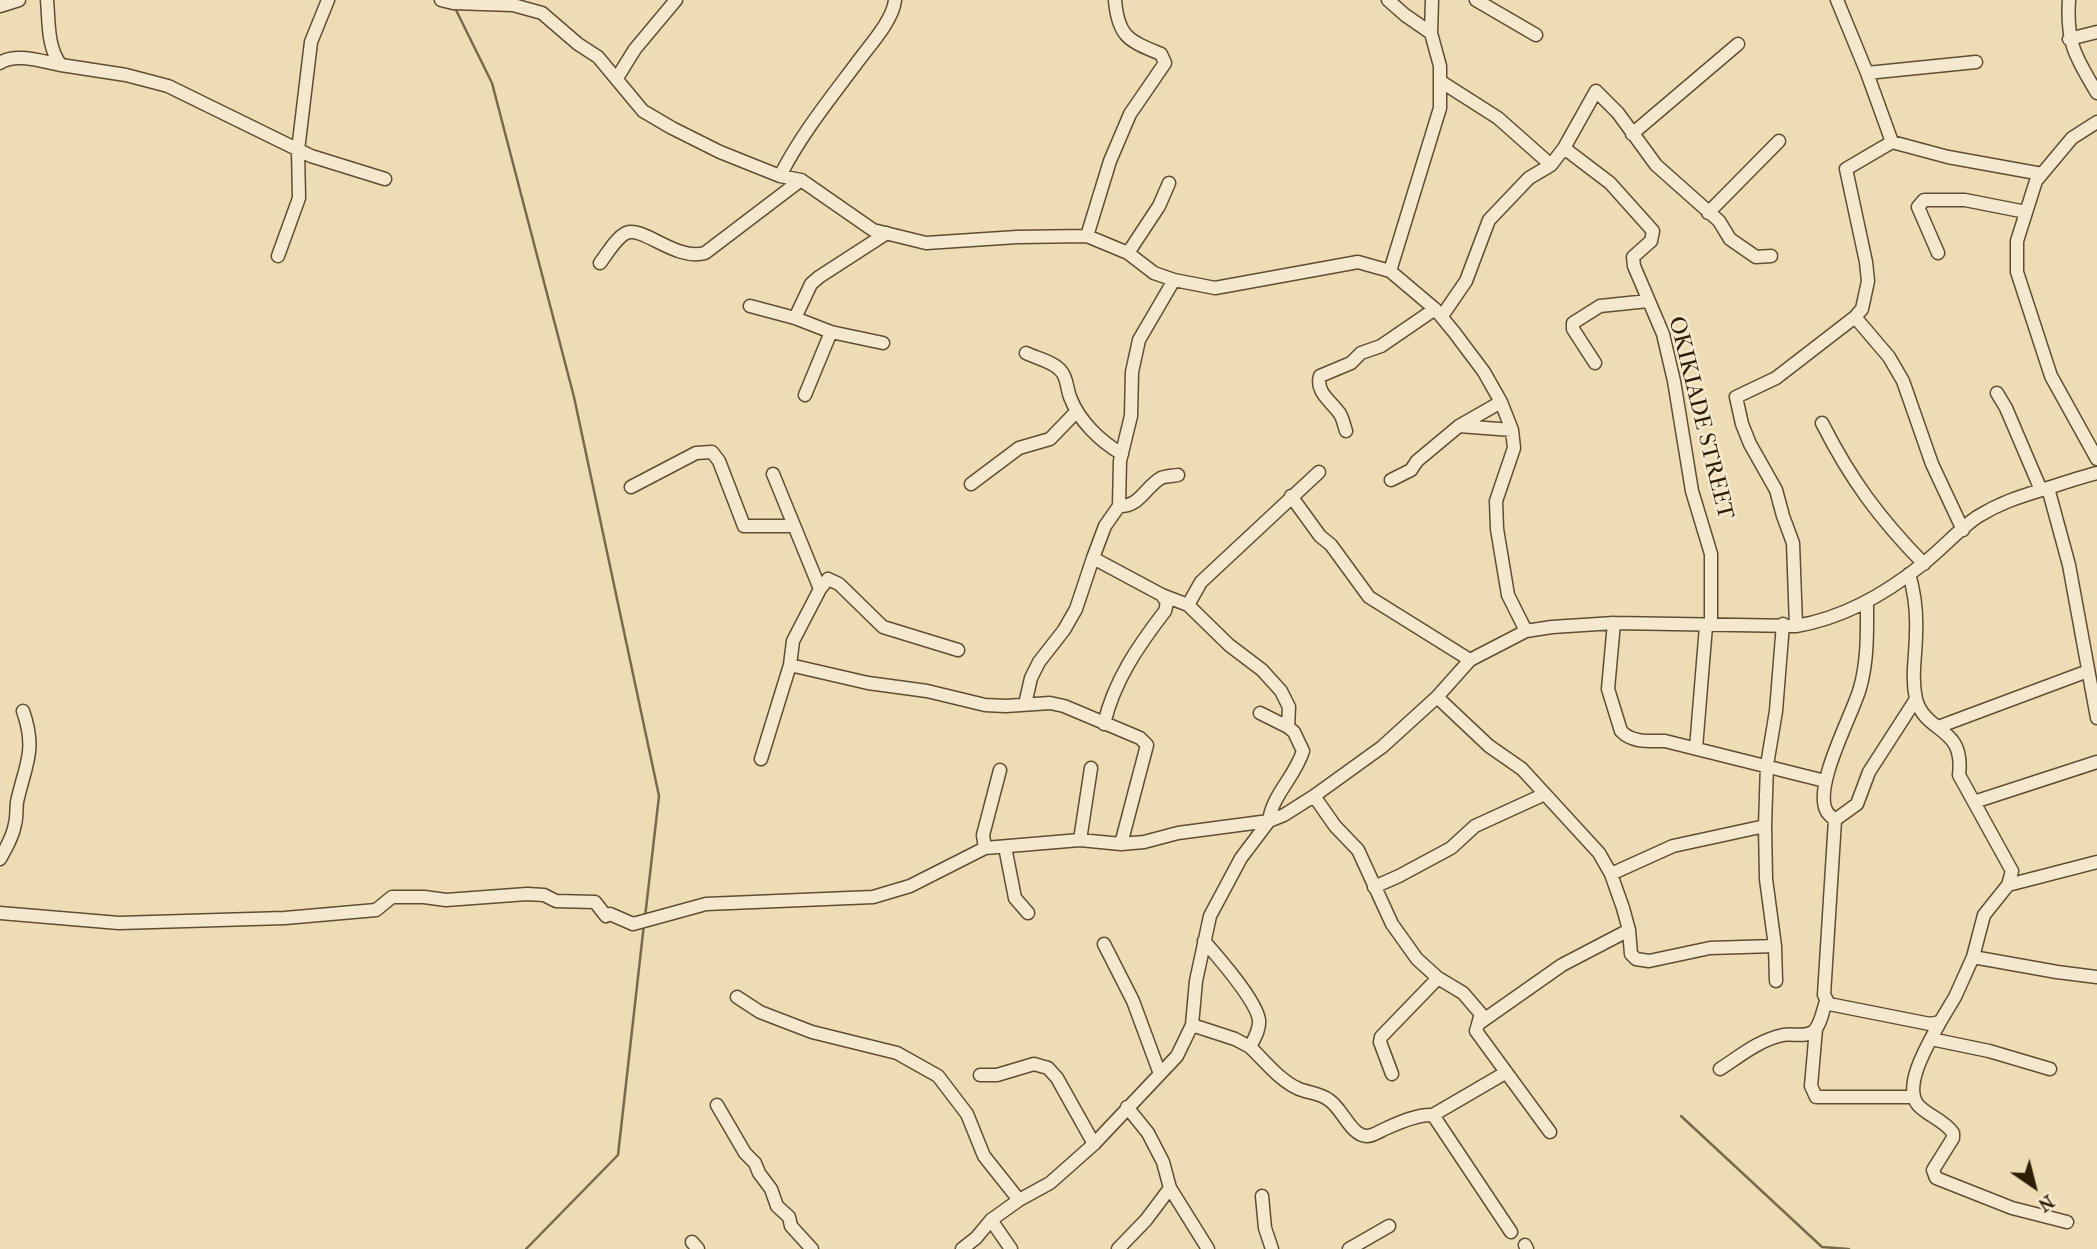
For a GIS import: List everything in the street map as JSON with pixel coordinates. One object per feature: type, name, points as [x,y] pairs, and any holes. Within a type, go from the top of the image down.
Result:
[{"type":"street","points":[[0,6],[19,0]]},
{"type":"street","points":[[47,0],[51,43],[61,65]]},
{"type":"street","points":[[278,256],[299,198],[298,150],[311,42],[328,0]]},
{"type":"street","points":[[441,0],[453,3],[513,5],[542,13],[578,44],[598,57],[643,111],[672,128],[780,176],[801,180],[873,230],[926,243],[1087,236],[1128,253],[1154,272],[1174,280],[1215,288],[1358,262],[1390,271],[1438,313],[1483,372],[1501,402],[1512,430],[1514,448],[1496,501],[1497,529],[1508,595],[1526,631]]},
{"type":"street","points":[[617,78],[635,49],[676,0]]},
{"type":"street","points":[[780,176],[816,118],[878,35],[895,6],[895,0]]},
{"type":"street","points":[[1087,236],[1110,161],[1130,114],[1165,63],[1161,54],[1131,41],[1121,30],[1115,0]]},
{"type":"street","points":[[1388,0],[1431,33]]},
{"type":"street","points":[[1390,271],[1440,108],[1440,66],[1431,33],[1432,0]]},
{"type":"street","points":[[1476,0],[1536,35]]},
{"type":"street","points":[[1837,0],[1892,142]]},
{"type":"street","points":[[2069,0],[2069,39],[2079,64],[2097,93]]},
{"type":"street","points":[[2069,39],[2097,32]]},
{"type":"street","points":[[1632,134],[1738,44]]},
{"type":"street","points":[[0,63],[4,59],[21,58],[127,75],[168,86],[310,156],[385,179]]},
{"type":"street","points":[[1867,73],[1976,62]]},
{"type":"street","points":[[1440,81],[1498,118],[1551,164]]},
{"type":"street","points":[[1346,430],[1339,413],[1320,388],[1320,376],[1351,363],[1361,353],[1381,346],[1438,313],[1466,281],[1489,220],[1529,178],[1551,164],[1564,148],[1596,91],[1618,113],[1656,165],[1719,221],[1730,239],[1751,256],[1771,256]]},
{"type":"street","points":[[2097,122],[2072,138],[2036,181],[2017,241],[2017,272],[2051,376],[2097,459]]},
{"type":"street","points":[[1708,213],[1779,141]]},
{"type":"street","points":[[1776,981],[1775,946],[1766,879],[1767,765],[1790,625],[1793,543],[1776,490],[1742,424],[1736,397],[1776,378],[1862,309],[1868,281],[1866,262],[1846,169],[1892,142],[1948,157],[2042,174]]},
{"type":"street","name":"OKIKIADE STREET","points":[[1564,148],[1610,183],[1653,231],[1651,241],[1633,257],[1666,346],[1692,491],[1711,554],[1708,625],[1696,748]]},
{"type":"street","points":[[600,263],[621,236],[628,232],[637,232],[683,254],[695,256],[705,253],[801,180]]},
{"type":"street","points":[[1128,253],[1153,216],[1169,183]]},
{"type":"street","points":[[1938,253],[1918,206],[1924,200],[1965,200],[2026,212]]},
{"type":"street","points":[[795,318],[811,284],[887,233]]},
{"type":"street","points":[[1025,704],[1031,678],[1039,662],[1065,630],[1076,609],[1105,526],[1119,506],[1122,454],[1131,416],[1132,372],[1139,340],[1174,280]]},
{"type":"street","points":[[1595,363],[1573,329],[1573,323],[1600,306],[1648,301]]},
{"type":"street","points":[[750,306],[795,318],[831,332],[883,343]]},
{"type":"street","points":[[1855,317],[1889,357],[1903,381],[1932,464],[1963,530]]},
{"type":"street","points":[[805,396],[831,332]]},
{"type":"street","points":[[1026,354],[1063,372],[1069,396],[1077,411],[1107,445],[1122,454]]},
{"type":"street","points":[[1997,393],[2045,489],[2069,565],[2097,718]]},
{"type":"street","points":[[1391,480],[1411,470],[1417,461],[1459,426],[1501,402]]},
{"type":"street","points":[[971,484],[1019,448],[1050,439],[1077,411]]},
{"type":"street","points":[[1822,423],[1858,488],[1901,541],[1924,564]]},
{"type":"street","points":[[1459,426],[1512,430]]},
{"type":"street","points":[[631,487],[696,453],[712,452],[719,461],[744,526],[794,526]]},
{"type":"street","points":[[1188,604],[1201,582],[1319,472]]},
{"type":"street","points":[[0,914],[119,923],[213,922],[376,910],[392,897],[446,900],[527,894],[544,895],[556,901],[595,902],[606,916],[610,914],[633,924],[706,904],[873,897],[910,886],[985,848],[1080,840],[1121,844],[1269,821],[1314,796],[1382,747],[1437,697],[1471,660],[1526,631],[1614,623],[1790,625],[1835,617],[1867,602],[1924,564],[1974,519],[1999,504],[2015,496],[2097,473]]},
{"type":"street","points":[[773,474],[820,589]]},
{"type":"street","points":[[1119,506],[1135,503],[1162,477],[1178,475]]},
{"type":"street","points":[[1291,496],[1369,597],[1471,660]]},
{"type":"street","points":[[1093,558],[1162,595],[1188,604],[1229,645],[1262,670],[1281,691],[1289,707],[1288,727]]},
{"type":"street","points":[[1909,574],[1916,596],[1913,676],[1916,699],[1928,719],[1956,744],[1961,757],[1959,775],[2012,871],[2008,886],[1984,915],[1973,957],[1955,997],[1931,1039],[1913,1082],[1914,1097],[1919,1105],[1948,1125],[1953,1133],[1953,1138],[1933,1170],[1936,1178],[2012,1208],[2067,1222]]},
{"type":"street","points":[[761,759],[790,665],[793,641],[828,579],[839,584],[883,627],[958,650]]},
{"type":"street","points":[[1104,724],[1122,673],[1165,611],[1167,603],[1162,595]]},
{"type":"street","points":[[1867,602],[1867,652],[1860,690],[1844,725],[1825,781],[1825,809],[1835,820],[1824,995],[1829,1004],[1930,1024],[1940,1022]]},
{"type":"street","points":[[1614,623],[1608,689],[1621,731],[1626,736],[1642,741],[1665,741],[1696,748],[1825,781]]},
{"type":"street","points":[[790,665],[985,705],[1050,703],[1064,706],[1140,737],[1147,745],[1121,844]]},
{"type":"street","points":[[1938,727],[2088,671]]},
{"type":"street","points":[[1437,697],[1489,746],[1521,769],[1599,853],[1611,874],[1629,930],[1631,954],[1642,962],[1710,948],[1775,946]]},
{"type":"street","points":[[1835,820],[1857,804],[1870,772],[1916,699]]},
{"type":"street","points":[[0,859],[11,839],[16,822],[16,805],[30,759],[29,731],[23,711]]},
{"type":"street","points":[[962,1249],[976,1238],[991,1220],[1050,1183],[1094,1144],[1177,1056],[1192,1025],[1204,940],[1213,908],[1241,858],[1269,821],[1277,797],[1303,751],[1294,732],[1260,713]]},
{"type":"street","points":[[1975,802],[2097,761]]},
{"type":"street","points":[[1080,840],[1091,768]]},
{"type":"street","points":[[985,848],[983,835],[1000,770]]},
{"type":"street","points":[[1374,887],[1451,848],[1475,826],[1545,794]]},
{"type":"street","points":[[1314,796],[1335,826],[1358,850],[1392,924],[1417,959],[1438,978],[1463,993],[1481,1014]]},
{"type":"street","points":[[1611,874],[1673,846],[1765,826]]},
{"type":"street","points":[[1005,847],[1015,898],[1028,913]]},
{"type":"street","points":[[2008,886],[2097,862]]},
{"type":"street","points":[[1481,1014],[1478,1024],[1562,965],[1629,930]]},
{"type":"street","points":[[1204,940],[1241,988],[1259,1020],[1250,1047]]},
{"type":"street","points":[[1104,944],[1133,1001],[1160,1074]]},
{"type":"street","points":[[1973,957],[2097,977]]},
{"type":"street","points":[[1392,1074],[1380,1042],[1381,1037],[1438,978]]},
{"type":"street","points":[[737,997],[760,1012],[813,1032],[897,1053],[938,1076],[967,1114],[984,1156],[1019,1200]]},
{"type":"street","points":[[1826,1000],[1816,1028],[1811,1086],[1816,1097],[1914,1097]]},
{"type":"street","points":[[1481,1014],[1476,1031],[1550,1132]]},
{"type":"street","points":[[1192,1025],[1235,1039],[1250,1047],[1282,1078],[1299,1089],[1331,1100],[1357,1132],[1364,1136],[1424,1115],[1433,1115],[1505,1073]]},
{"type":"street","points":[[1720,1069],[1761,1042],[1785,1035],[1807,1035],[1816,1028]]},
{"type":"street","points":[[1931,1039],[1989,1051],[2050,1069]]},
{"type":"street","points":[[980,1075],[998,1075],[1034,1064],[1048,1068],[1057,1078],[1094,1144]]},
{"type":"street","points":[[717,1105],[745,1153],[755,1163],[771,1189],[777,1206],[789,1217],[791,1226],[812,1249]]},
{"type":"street","points":[[1127,1107],[1148,1133],[1163,1162],[1170,1188],[1208,1249]]},
{"type":"street","points":[[1433,1115],[1511,1232]]},
{"type":"street","points":[[1118,1249],[1146,1220],[1170,1188]]},
{"type":"street","points":[[1262,1196],[1265,1228],[1272,1249]]},
{"type":"street","points":[[991,1220],[1011,1249]]},
{"type":"street","points":[[1349,1249],[1389,1226]]},
{"type":"waterway","points":[[455,8],[492,83],[574,397],[659,796],[645,917]]},
{"type":"waterway","points":[[526,1249],[618,1155],[644,924]]},
{"type":"waterway","points":[[1681,1116],[1822,1247],[1849,1249]]}]
